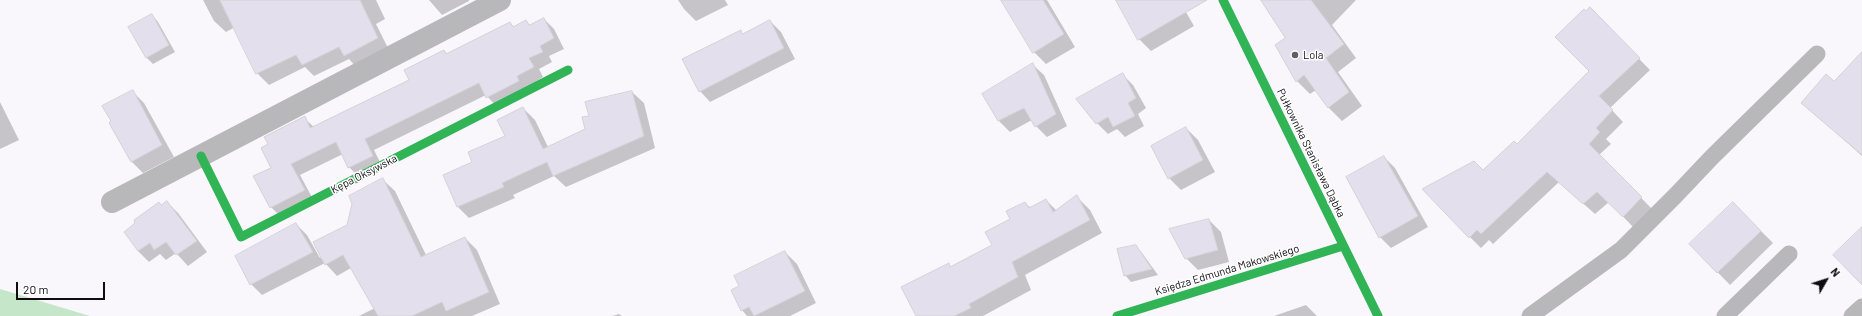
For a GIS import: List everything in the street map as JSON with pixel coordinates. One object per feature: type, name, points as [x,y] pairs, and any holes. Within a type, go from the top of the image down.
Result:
[{"type":"street","points":[[112,202],[500,0]]},
{"type":"street","name":"Pułkownika Stanisława Dąbka","points":[[1223,0],[1378,316]]},
{"type":"street","name":"Kępa Oksywska","points":[[201,156],[241,237],[568,70]]},
{"type":"street","name":"Księdza Edmunda Makowskiego","points":[[1117,316],[1344,246]]},
{"type":"lane","points":[[1530,316],[1621,250],[1712,157],[1817,54]]},
{"type":"lane","points":[[1725,316],[1789,254]]},
{"type":"lane","points":[[1852,316],[1862,307]]},
{"type":"green space","points":[[0,289],[90,316],[0,316]]},
{"type":"building","points":[[220,0],[360,0],[378,38],[344,56],[339,47],[302,65],[296,55],[256,74]]},
{"type":"building","points":[[1001,0],[1043,0],[1064,34],[1033,53]]},
{"type":"building","points":[[1116,0],[1207,0],[1138,40]]},
{"type":"building","points":[[1261,0],[1311,0],[1344,44],[1326,58],[1349,92],[1328,108],[1304,75],[1296,82],[1275,45],[1285,38]]},
{"type":"building","points":[[1590,7],[1640,58],[1599,96],[1613,110],[1596,128],[1600,132],[1589,144],[1642,197],[1623,217],[1597,192],[1583,204],[1547,172],[1481,234],[1477,230],[1469,238],[1422,189],[1474,161],[1483,170],[1514,141],[1517,144],[1589,71],[1555,37],[1584,9],[1586,11]]},
{"type":"building","points":[[152,14],[169,45],[146,58],[128,27]]},
{"type":"building","points":[[544,18],[554,38],[540,46],[543,52],[529,58],[534,67],[517,76],[519,81],[486,98],[479,83],[365,139],[373,156],[348,168],[336,142],[291,164],[305,190],[270,208],[253,176],[271,168],[261,148],[268,144],[264,137],[305,116],[310,128],[409,80],[404,70],[444,50],[446,54],[510,22],[513,27],[526,20],[529,25]]},
{"type":"building","points":[[770,20],[784,48],[699,92],[682,59],[741,30],[742,34]]},
{"type":"building","points":[[1862,52],[1862,155],[1801,103],[1826,74],[1834,81]]},
{"type":"building","points":[[1033,63],[1056,114],[1035,127],[1024,108],[998,121],[982,94]]},
{"type":"building","points":[[1123,73],[1136,98],[1128,103],[1135,116],[1113,127],[1108,117],[1096,124],[1076,99]]},
{"type":"building","points":[[133,90],[162,145],[131,162],[109,123],[111,121],[102,106]]},
{"type":"building","points":[[632,91],[644,136],[553,176],[547,162],[502,183],[504,187],[457,207],[443,175],[472,162],[468,152],[505,136],[497,120],[523,107],[543,149],[585,129],[582,117],[589,116],[585,102]]},
{"type":"building","points":[[1186,127],[1203,160],[1168,179],[1151,146]]},
{"type":"building","points":[[1384,156],[1418,216],[1379,238],[1346,177]]},
{"type":"building","points":[[383,178],[421,257],[465,237],[489,292],[446,311],[442,302],[412,316],[378,316],[343,255],[325,265],[313,242],[347,225],[352,204],[349,196]]},
{"type":"building","points":[[1077,195],[1090,220],[1012,262],[1018,277],[969,304],[971,308],[954,316],[916,316],[901,287],[949,263],[950,267],[992,245],[985,232],[1010,219],[1006,211],[1025,202],[1029,208],[1046,199],[1053,212]]},
{"type":"building","points":[[167,201],[197,241],[176,255],[166,242],[154,250],[150,243],[138,251],[124,232],[135,223],[134,220],[159,202],[161,205]]},
{"type":"building","points":[[1733,202],[1761,231],[1717,273],[1689,244]]},
{"type":"building","points":[[1209,219],[1218,250],[1185,259],[1169,229]]},
{"type":"building","points":[[296,223],[313,252],[250,285],[235,256]]},
{"type":"building","points":[[1862,227],[1862,285],[1833,255]]},
{"type":"building","points":[[1136,245],[1152,269],[1124,276],[1117,249]]},
{"type":"building","points":[[785,251],[805,291],[754,316],[749,307],[741,311],[731,290],[739,286],[734,276]]},
{"type":"traffic: fast","points":[[1223,0],[1378,316]]},
{"type":"traffic: fast","points":[[201,156],[241,237],[568,70]]},
{"type":"traffic: fast","points":[[1117,316],[1343,246]]},
{"type":"place","name":"Lola","points":[[1295,55]]}]
